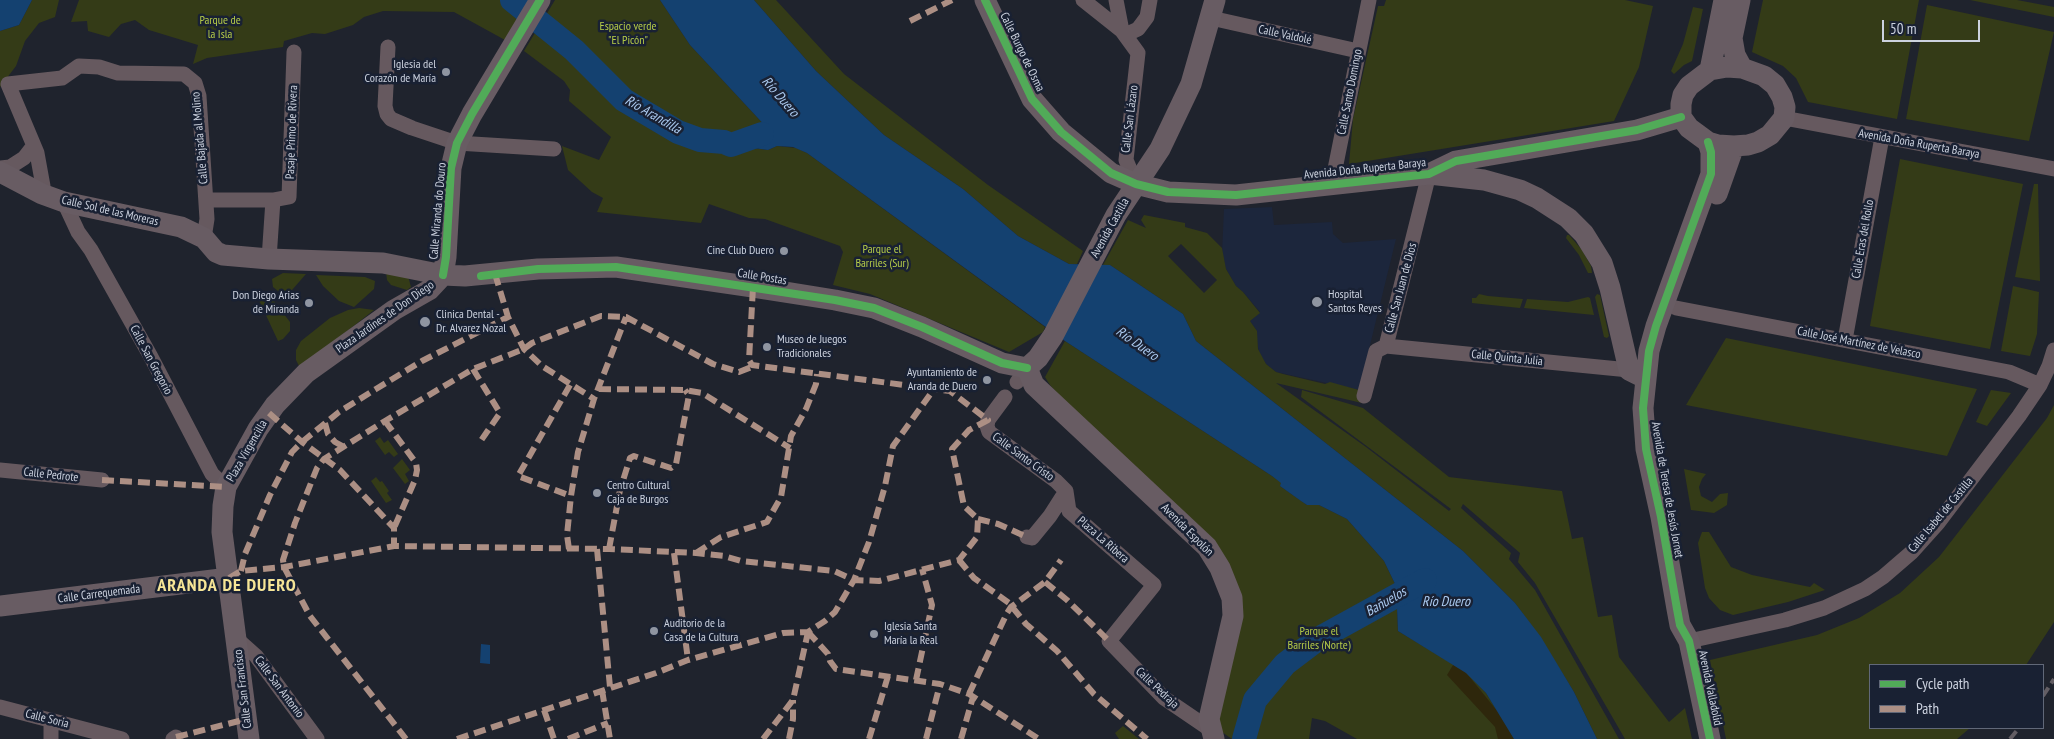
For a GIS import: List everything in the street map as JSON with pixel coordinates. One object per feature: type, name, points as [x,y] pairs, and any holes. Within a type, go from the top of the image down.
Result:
[{"type":"street","name":"Calle Burgo de Osma","points":[[985,0],[1032,99],[1061,132],[1111,173],[1136,184]]},
{"type":"street","points":[[1082,0],[1123,33]]},
{"type":"street","points":[[1116,0],[1123,33]]},
{"type":"street","points":[[1123,33],[1138,29],[1147,17],[1150,0]]},
{"type":"street","name":"Calle Santo Domingo","points":[[1332,184],[1369,0]]},
{"type":"street","points":[[1725,1],[1735,55],[1742,68]]},
{"type":"street","points":[[1710,70],[1725,1]]},
{"type":"street","name":"Calle Miranda do Douro","points":[[443,275],[446,257],[451,168],[457,143],[472,114],[539,2]]},
{"type":"street","name":"Avenida Castilla","points":[[1024,372],[1038,358],[1053,336],[1116,215],[1160,149],[1191,84],[1213,9]]},
{"type":"street","name":"Calle Valdolé","points":[[1213,9],[1358,51]]},
{"type":"street","name":"Calle San Lázaro","points":[[1123,33],[1138,53],[1126,160],[1136,184]]},
{"type":"street","points":[[388,47],[385,106],[387,114],[400,124],[457,143],[554,149]]},
{"type":"street","name":"Pasaje Primo de Rivera","points":[[274,200],[287,199],[289,194],[294,52]]},
{"type":"street","name":"Calle Bajada al Molino","points":[[31,145],[8,84],[62,78],[78,66],[99,67],[118,73],[178,73],[188,76],[195,83],[199,96],[206,225],[210,245]]},
{"type":"street","points":[[1727,67],[1742,68],[1764,76],[1775,85],[1785,107],[1784,118],[1778,127],[1764,139],[1748,145],[1718,146],[1708,142],[1689,128],[1682,117],[1681,104],[1683,95],[1697,79],[1710,70],[1727,67]]},
{"type":"street","name":"Avenida Doña Ruperta Baraya","points":[[1136,184],[1168,192],[1236,195],[1429,174],[1456,161],[1637,130],[1682,117]]},
{"type":"street","name":"Avenida Doña Ruperta Baraya","points":[[1784,118],[2054,169]]},
{"type":"street","name":"Calle Eras del Rollo","points":[[1845,340],[1882,137]]},
{"type":"street","name":"Avenida de Teresa de Jesús Jornet","points":[[1689,641],[1680,625],[1676,609],[1661,517],[1646,449],[1637,374],[1650,351],[1656,326],[1711,174],[1711,152],[1708,142]]},
{"type":"street","points":[[1,175],[24,158],[31,145],[37,153],[43,186],[35,190]]},
{"type":"street","name":"Avenida de Teresa de Jesús Jornet","points":[[1689,641],[1692,621],[1658,443],[1657,425],[1661,362],[1676,308],[1734,146]]},
{"type":"street","points":[[1429,174],[1484,180],[1520,190],[1555,209],[1584,234],[1602,263],[1637,374]]},
{"type":"street","name":"Calle San Juan de Dios","points":[[1364,396],[1376,351],[1386,346],[1429,174]]},
{"type":"street","name":"Calle Sol de las Moreras","points":[[1,175],[64,202],[181,227],[210,245]]},
{"type":"street","points":[[206,200],[274,200],[269,259]]},
{"type":"street","name":"Calle San Gregorio","points":[[64,202],[78,232],[91,250],[151,357],[212,474],[226,487]]},
{"type":"street","points":[[78,232],[84,216],[92,208]]},
{"type":"street","name":"Plaza Jardines de Don Diego","points":[[210,245],[231,256],[383,263],[443,275]]},
{"type":"street","name":"Calle Postas","points":[[443,275],[481,276],[538,269],[616,267],[835,300],[874,308],[1024,372]]},
{"type":"street","name":"Plaza Jardines de Don Diego","points":[[269,413],[306,373],[394,310],[429,290],[443,275]]},
{"type":"street","name":"Calle José Martínez de Velasco","points":[[1676,308],[2009,372],[2040,385]]},
{"type":"street","name":"Calle Quinta Julia","points":[[1386,346],[1637,374]]},
{"type":"street","name":"Calle Isabel de Castilla","points":[[1689,641],[1785,620],[1824,608],[1865,589],[1883,577],[1912,552],[1938,523],[2019,416],[2040,385],[2054,350]]},
{"type":"street","name":"Avenida Espolón","points":[[1024,372],[1034,385],[1207,547],[1220,568],[1232,598],[1233,616],[1209,719],[1212,734]]},
{"type":"street","name":"Calle Santo Cristo","points":[[1005,397],[988,420],[989,432],[1056,481],[1066,491]]},
{"type":"street","name":"Plaza Virgencilla","points":[[237,639],[222,532],[223,506],[226,487],[246,447],[269,413]]},
{"type":"street","name":"Calle Pedrote","points":[[0,470],[102,480]]},
{"type":"street","points":[[1027,537],[1032,538],[1050,516],[1066,491]]},
{"type":"street","name":"Plaza La Ribera","points":[[1066,491],[1069,511],[1154,585],[1109,641]]},
{"type":"street","name":"Calle Carrequemada","points":[[0,606],[229,578]]},
{"type":"street","name":"Calle San Francisco","points":[[237,639],[249,739]]},
{"type":"street","name":"Calle San Antonio","points":[[237,639],[256,656],[317,739]]},
{"type":"street","name":"Calle Pedraja","points":[[1109,641],[1164,698],[1212,734]]},
{"type":"street","name":"Avenida Valladolid","points":[[1689,641],[1710,739]]},
{"type":"street","name":"Calle Soria","points":[[0,707],[122,739]]},
{"type":"street","points":[[51,720],[51,739]]},
{"type":"shaded area","name":"Hospital Santos Reyes","points":[[1272,207],[1274,225],[1332,222],[1333,234],[1343,243],[1396,239],[1359,390],[1276,372],[1266,364],[1259,353],[1257,331],[1250,321],[1260,312],[1236,286],[1226,269],[1222,254],[1224,209]]},
{"type":"green space","points":[[32,0],[59,0],[55,17],[39,23],[25,41],[16,66],[0,87],[0,31],[19,25]]},
{"type":"green space","name":"Parque de la Isla","points":[[79,0],[529,0],[505,40],[454,12],[383,11],[364,17],[353,25],[325,34],[312,33],[284,41],[283,47],[207,58],[193,64],[198,45],[149,30],[135,20],[121,24],[109,37],[88,31],[87,21],[71,22]]},
{"type":"green space","points":[[555,0],[660,0],[690,45],[769,130],[734,140],[731,145],[768,150],[777,146],[796,148],[807,153],[1045,327],[1043,332],[1009,352],[870,294],[833,285],[843,252],[840,246],[765,219],[749,218],[709,204],[701,223],[597,212],[603,198],[592,192],[568,170],[562,146],[599,160],[611,137],[569,101],[570,90],[564,81],[524,51]]},
{"type":"green space","points":[[754,0],[776,0],[844,74],[988,185],[1083,251],[1077,264],[1069,264],[1018,236],[963,189],[884,135],[816,71]]},
{"type":"green space","points":[[1386,0],[1625,0],[1653,6],[1639,67],[1614,121],[1349,164],[1353,119],[1378,6],[1384,6]]},
{"type":"green space","points":[[1763,0],[1919,0],[1897,119],[1808,102],[1796,78],[1783,66],[1752,52]]},
{"type":"green space","points":[[1970,0],[2017,0],[2054,7],[2054,17]]},
{"type":"green space","points":[[1927,5],[2054,32],[2029,141],[1906,119]]},
{"type":"green space","points":[[1693,7],[1703,9],[1692,61],[1674,74],[1671,71],[1683,44]]},
{"type":"green space","points":[[1900,159],[2023,184],[1990,349],[1870,326]]},
{"type":"green space","points":[[2034,184],[2038,184],[2040,281],[2015,277]]},
{"type":"green space","points":[[1144,215],[1185,223],[1185,227],[1207,233],[1222,248],[1226,269],[1236,286],[1260,313],[1250,321],[1257,331],[1258,349],[1266,364],[1276,372],[1283,374],[1325,384],[1330,382],[1359,390],[1362,403],[1276,383],[1366,447],[1449,511],[1451,509],[1301,397],[1302,390],[1363,408],[1449,477],[1562,491],[1572,539],[1583,537],[1598,617],[1612,615],[1619,657],[1669,722],[1685,708],[1692,739],[1625,739],[1535,583],[1518,562],[1520,553],[1463,504],[1461,508],[1511,553],[1509,559],[1535,590],[1619,739],[1597,739],[1574,692],[1540,637],[1515,603],[1463,551],[1196,341],[1183,314],[1110,265],[1103,265],[1128,220],[1146,228],[1141,220]],"holes":[[[1181,244],[1217,280],[1204,293],[1168,256]]]},
{"type":"green space","points":[[1567,235],[1582,250],[1591,266],[1592,273],[1588,273],[1579,255],[1566,238]]},
{"type":"green space","points":[[386,272],[408,276],[411,287],[407,290],[391,285],[387,280]]},
{"type":"green space","points":[[283,273],[306,274],[292,290],[285,292],[278,291],[273,287],[272,279]]},
{"type":"green space","points":[[316,275],[365,277],[375,281],[374,289],[354,307],[339,301],[323,286]]},
{"type":"green space","points":[[2013,286],[2039,292],[2037,334],[2030,356],[2001,351]]},
{"type":"green space","points":[[267,292],[290,322],[290,331],[283,339],[278,341],[258,298]]},
{"type":"green space","points":[[1479,294],[1523,299],[1520,308],[1472,303],[1472,298],[1476,298]]},
{"type":"green space","points":[[1597,294],[1600,295],[1609,336],[1607,338],[1604,337],[1595,297]]},
{"type":"green space","points":[[1590,298],[1594,315],[1524,308],[1527,299],[1568,302]]},
{"type":"green space","points":[[359,308],[374,310],[300,368],[296,360],[296,350],[301,341],[330,318],[348,310]]},
{"type":"green space","points":[[1726,338],[1977,389],[1947,456],[1686,405]]},
{"type":"green space","name":"Parque el Barriles (Norte)","points":[[1065,341],[1272,476],[1282,483],[1280,486],[1307,505],[1319,505],[1347,519],[1384,561],[1396,586],[1398,631],[1466,672],[1486,693],[1514,739],[1357,739],[1325,721],[1312,718],[1309,739],[1232,739],[1219,730],[1217,718],[1240,598],[1050,385],[1045,377]]},
{"type":"green space","points":[[1991,390],[2011,393],[1987,426],[1976,422]]},
{"type":"green space","points":[[2054,405],[2054,622],[2027,664],[1869,664],[1869,729],[1969,729],[1957,739],[1726,739],[1710,660],[1817,635],[1859,618],[1900,593],[1939,557],[2047,418]]},
{"type":"green space","points":[[380,437],[384,443],[388,440],[398,454],[394,457],[389,452],[385,455],[375,441]]},
{"type":"green space","points":[[402,459],[410,470],[405,474],[409,481],[405,484],[393,468]]},
{"type":"green space","points":[[1684,469],[1706,474],[1699,487],[1701,496],[1712,502],[1720,494],[1728,493],[1727,505],[1714,513],[1691,510]]},
{"type":"green space","points":[[376,477],[380,482],[382,481],[389,491],[387,493],[392,500],[386,503],[371,481]]},
{"type":"green space","points":[[1702,532],[1709,532],[1731,567],[1752,575],[1810,587],[1814,583],[1825,590],[1788,602],[1733,615],[1720,610],[1709,598],[1705,588],[1698,543]]},
{"type":"green space","points":[[1123,726],[1139,739],[1119,739],[1115,733]]},
{"type":"sand","points":[[1456,660],[1498,712],[1514,739],[1498,739],[1495,727],[1447,675]]},
{"type":"water","points":[[0,0],[32,0],[19,25],[0,31]]},
{"type":"water","name":"Río Duero","points":[[660,0],[754,0],[816,71],[884,135],[963,189],[1018,236],[1069,264],[1110,265],[1183,314],[1196,341],[1463,551],[1515,603],[1541,637],[1574,692],[1597,739],[1514,739],[1486,693],[1466,673],[1398,631],[1396,586],[1384,561],[1347,519],[1319,505],[1307,505],[1301,501],[1280,486],[1281,483],[1272,476],[1065,341],[807,153],[793,147],[777,146],[768,150],[731,145],[734,140],[769,130],[690,45]]},
{"type":"water","points":[[481,644],[490,645],[490,664],[480,663]]},
{"type":"waterway","name":"Río Arandilla","points":[[512,0],[574,50],[624,100],[678,132],[700,140],[724,142],[731,145],[762,134]]},
{"type":"waterway","name":"Bañuelos","points":[[1244,739],[1255,700],[1285,664],[1318,639],[1425,580]]},
{"type":"railway","points":[[2044,694],[2054,679]]},
{"type":"railway","points":[[2010,739],[2018,729]]},
{"type":"marked path","points":[[910,21],[952,0]]},
{"type":"marked path","points":[[495,274],[508,317],[524,349],[542,366],[594,399]]},
{"type":"marked path","points":[[229,578],[241,571],[284,567],[394,546],[609,549],[696,553],[724,556],[741,561],[834,571],[854,580],[879,581],[959,560],[977,537],[978,519],[964,506],[952,449],[969,430],[988,420],[950,391],[752,365],[749,360],[753,287]]},
{"type":"marked path","points":[[406,739],[310,616],[284,567],[283,560],[295,523],[317,468],[324,459],[473,369],[601,316],[626,317],[713,364],[739,372],[754,366]]},
{"type":"marked path","points":[[241,571],[245,554],[270,495],[292,452],[302,442],[339,412],[422,361],[508,317]]},
{"type":"marked path","points":[[569,549],[567,535],[578,452],[594,399],[626,317]]},
{"type":"marked path","points":[[473,369],[500,413],[480,442]]},
{"type":"marked path","points":[[696,553],[721,537],[767,522],[781,497],[791,436],[806,409],[816,384],[817,374]]},
{"type":"marked path","points":[[570,385],[518,476],[571,496]]},
{"type":"marked path","points":[[599,389],[685,390],[702,393],[790,448]]},
{"type":"marked path","points":[[457,739],[656,673],[688,660],[783,633],[808,632],[825,621],[835,612],[854,580],[869,542],[885,486],[893,446],[934,389]]},
{"type":"marked path","points":[[609,549],[620,490],[630,458],[634,456],[671,468],[676,464],[689,395],[685,390]]},
{"type":"marked path","points":[[269,413],[302,442],[340,470],[394,528],[394,546]]},
{"type":"marked path","points":[[385,421],[416,463],[417,470],[415,480],[394,528]]},
{"type":"marked path","points":[[325,423],[328,434],[335,442],[344,447]]},
{"type":"marked path","points":[[102,480],[226,487]]},
{"type":"marked path","points":[[978,519],[998,524],[1027,537]]},
{"type":"marked path","points":[[597,549],[610,687]]},
{"type":"marked path","points":[[674,553],[688,660]]},
{"type":"marked path","points":[[959,560],[974,578],[1009,603],[1026,624],[1057,651],[1094,694],[1147,739]]},
{"type":"marked path","points":[[969,694],[1011,607],[1045,582],[1061,560]]},
{"type":"marked path","points":[[916,680],[932,605],[922,569]]},
{"type":"marked path","points":[[1045,582],[1067,600],[1109,641]]},
{"type":"marked path","points":[[808,632],[828,654],[830,661],[836,669],[940,684],[969,694],[1039,739]]},
{"type":"marked path","points":[[763,739],[793,700],[808,632]]},
{"type":"marked path","points":[[869,739],[888,676]]},
{"type":"marked path","points":[[926,739],[940,684]]},
{"type":"marked path","points":[[602,690],[610,739]]},
{"type":"marked path","points":[[961,739],[973,697]]},
{"type":"marked path","points":[[789,739],[793,719],[793,700]]},
{"type":"marked path","points":[[544,710],[554,739]]},
{"type":"marked path","points":[[176,737],[247,719]]},
{"type":"marked path","points":[[568,739],[608,723]]},
{"type":"cycle path","points":[[443,275],[446,257],[451,168],[457,143],[472,114],[540,0]]},
{"type":"cycle path","points":[[985,0],[1032,99],[1061,132],[1111,173],[1136,184],[1168,192],[1236,195],[1429,174],[1456,161],[1637,130],[1681,117]]},
{"type":"cycle path","points":[[1708,142],[1711,152],[1711,174],[1656,326],[1649,351],[1643,408],[1646,449],[1661,517],[1680,625],[1689,641],[1710,739]]},
{"type":"cycle path","points":[[481,276],[538,269],[616,267],[835,300],[874,308],[1002,363],[1027,368]]},
{"type":"place","name":"Iglesia del Corazón de María","points":[[446,72]]},
{"type":"place","name":"Cine Club Duero","points":[[784,251]]},
{"type":"place","name":"Hospital Santos Reyes","points":[[1317,302]]},
{"type":"place","name":"Don Diego Arias de Miranda","points":[[309,303]]},
{"type":"place","name":"Clinica Dental - Dr. Alvarez Nozal","points":[[425,322]]},
{"type":"place","name":"Museo de Juegos Tradicionales","points":[[767,347]]},
{"type":"place","name":"Ayuntamiento de Aranda de Duero","points":[[987,380]]},
{"type":"place","name":"Centro Cultural Caja de Burgos","points":[[597,493]]},
{"type":"place","name":"Auditorio de la Casa de la Cultura","points":[[654,631]]},
{"type":"place","name":"Iglesia Santa María la Real","points":[[874,634]]},
{"type":"district","name":"ARANDA DE DUERO","points":[[227,586]]},
{"type":"park label","name":"Espacio verde \"El Picón\"","points":[[628,34]]},
{"type":"park label","name":"Parque el Barriles (Sur)","points":[[882,257]]}]
